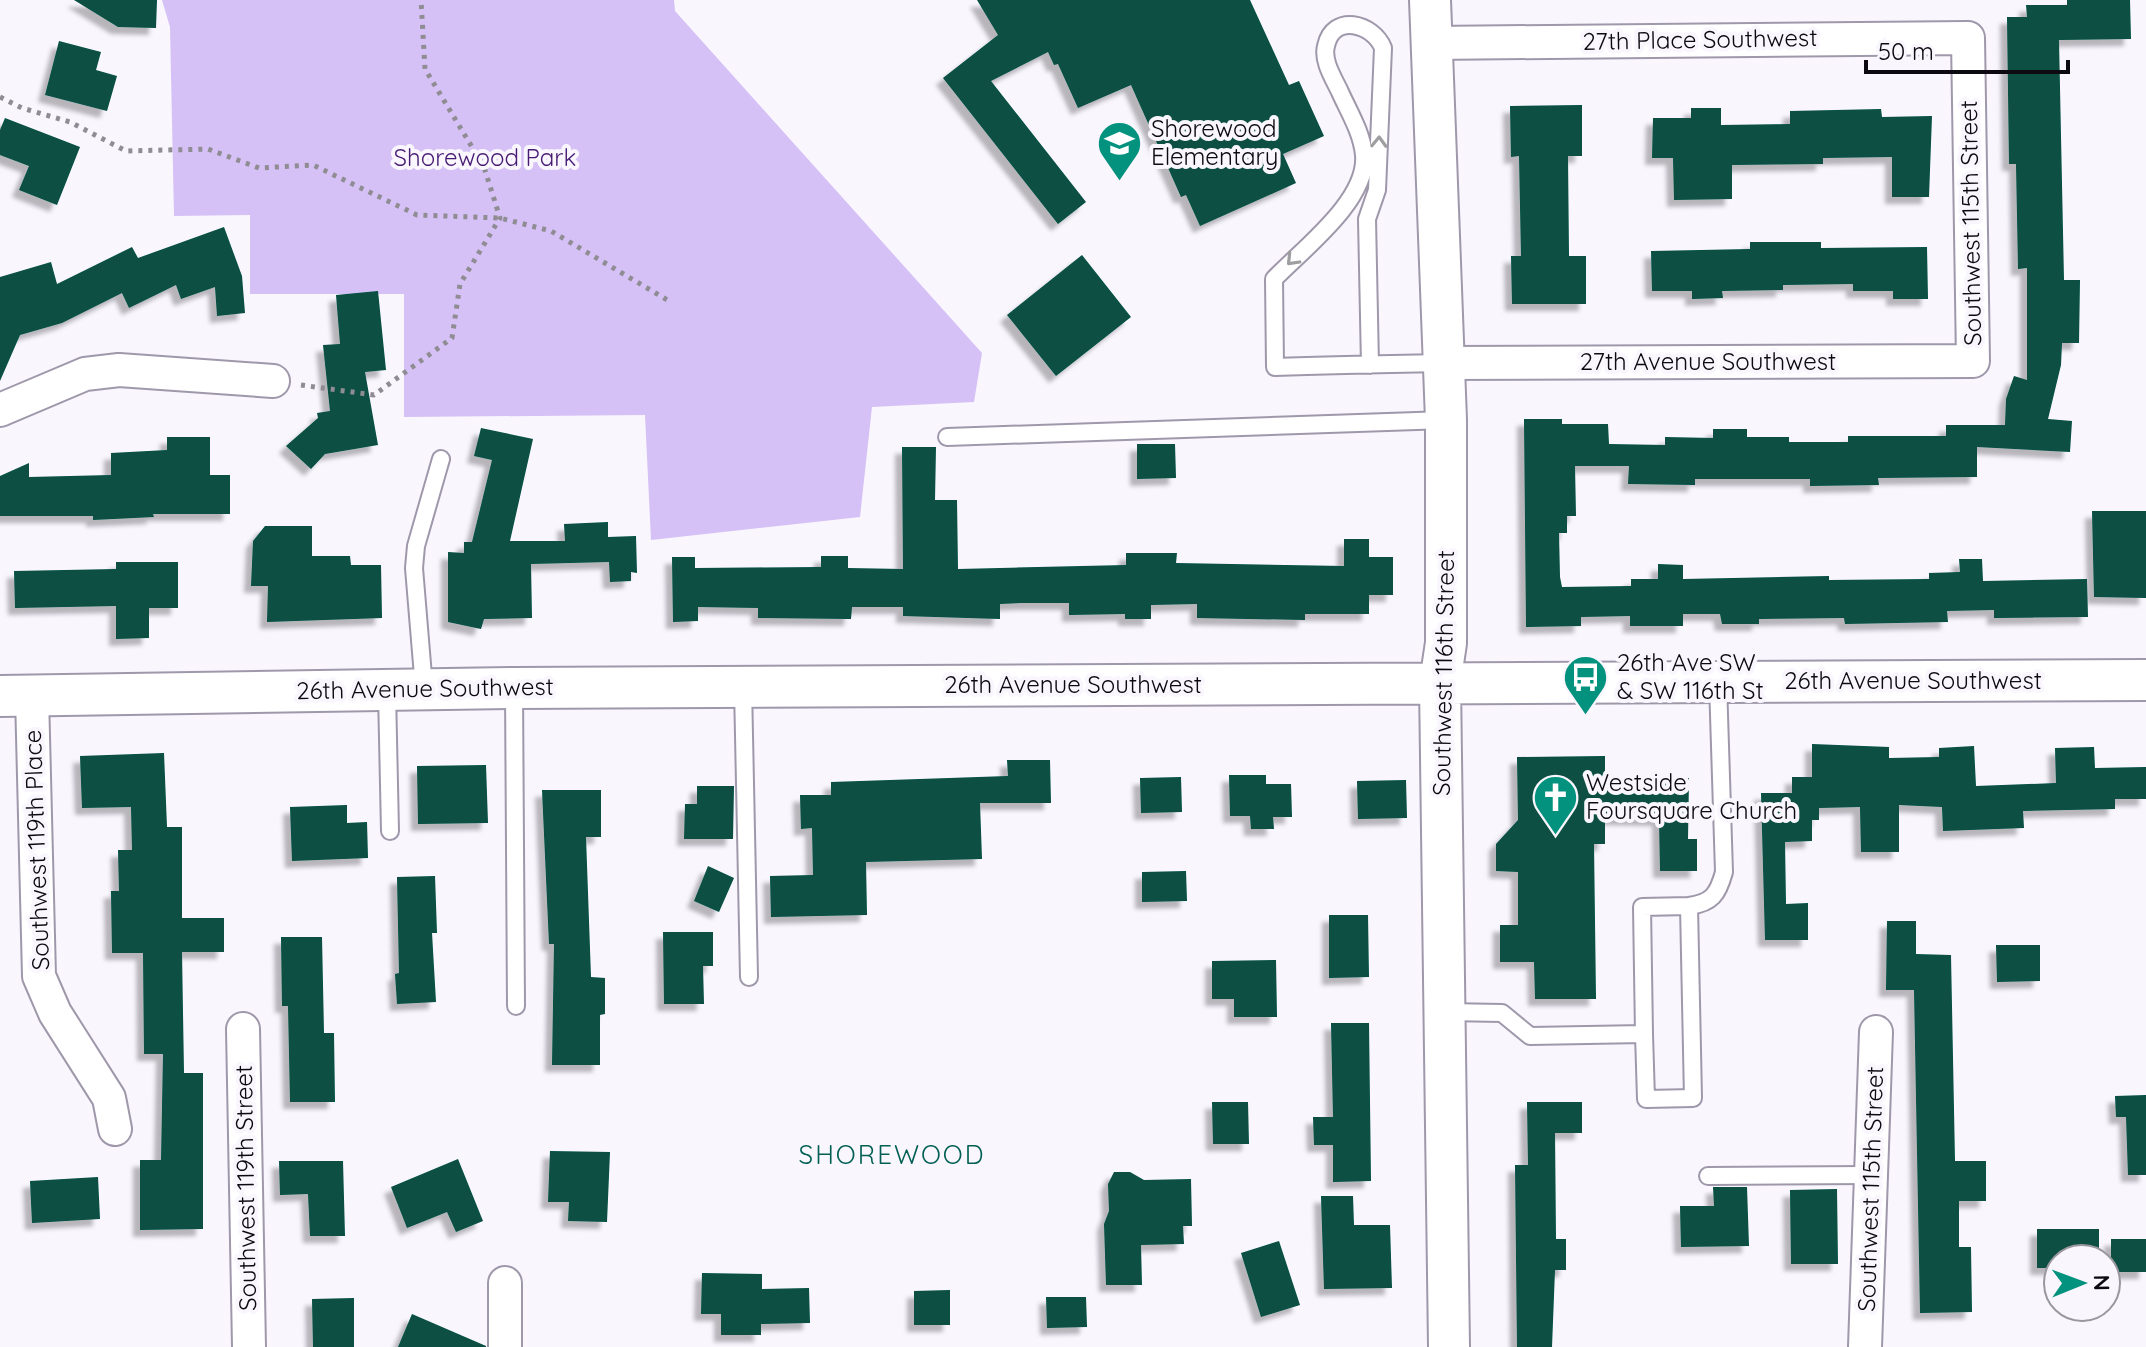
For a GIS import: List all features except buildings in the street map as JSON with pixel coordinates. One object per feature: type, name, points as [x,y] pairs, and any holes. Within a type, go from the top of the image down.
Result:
[{"type":"street","name":"Southwest 116th Street","points":[[1430,0],[1446,420],[1446,643],[1440,683],[1449,1347]]},
{"type":"street","name":"27th Place Southwest","points":[[1431,43],[1968,38]]},
{"type":"street","name":"Southwest 115th Street","points":[[1968,38],[1973,361]]},
{"type":"street","name":"27th Avenue Southwest","points":[[1444,363],[1973,361]]},
{"type":"street","points":[[0,410],[85,374],[119,370],[273,381]]},
{"type":"street","name":"26th Avenue Southwest","points":[[16,696],[514,688],[2146,680]]},
{"type":"street","name":"Southwest 119th Place","points":[[16,696],[39,976],[55,1013],[109,1098],[115,1129]]},
{"type":"street","name":"Southwest 119th Street","points":[[243,1029],[249,1347]]},
{"type":"street","name":"Southwest 115th Street","points":[[1865,1347],[1876,1032]]},
{"type":"street","points":[[505,1283],[505,1347]]},
{"type":"lane","points":[[1370,365],[1367,219],[1377,190],[1383,48],[1373,31],[1354,24],[1335,31],[1325,48],[1325,58],[1359,134],[1364,153],[1364,177],[1346,204],[1274,279],[1275,367],[1370,365],[1444,363]]},
{"type":"lane","points":[[1346,204],[1367,219]]},
{"type":"lane","points":[[947,437],[1446,420]]},
{"type":"lane","points":[[390,831],[415,557],[441,459]]},
{"type":"lane","points":[[1689,906],[1693,1098],[1646,1099],[1642,907],[1705,904],[1718,893],[1724,872],[1718,681]]},
{"type":"lane","points":[[743,687],[749,977]]},
{"type":"lane","points":[[514,688],[516,1006]]},
{"type":"lane","points":[[1444,1012],[1502,1013],[1530,1036],[1644,1034]]},
{"type":"lane","points":[[1708,1176],[1871,1175]]},
{"type":"path","points":[[273,381],[374,395],[452,338],[460,284],[500,218],[484,167],[425,69],[421,0]]},
{"type":"path","points":[[0,97],[22,108],[70,122],[126,151],[208,149],[259,168],[313,165],[417,215],[500,218],[551,231],[669,301]]},
{"type":"green space","name":"Shorewood Park","points":[[162,0],[674,0],[675,11],[982,353],[974,402],[872,407],[860,517],[651,540],[645,415],[404,417],[404,294],[250,294],[250,215],[174,216],[170,27]]},
{"type":"place","name":"Shorewood Elementary","points":[[1120,182]]},
{"type":"place","name":"26th Ave SW & SW 116th St","points":[[1586,716]]},
{"type":"place","name":"Westside Foursquare Church","points":[[1555,836]]},
{"type":"district","name":"SHOREWOOD","points":[[892,1155]]}]
